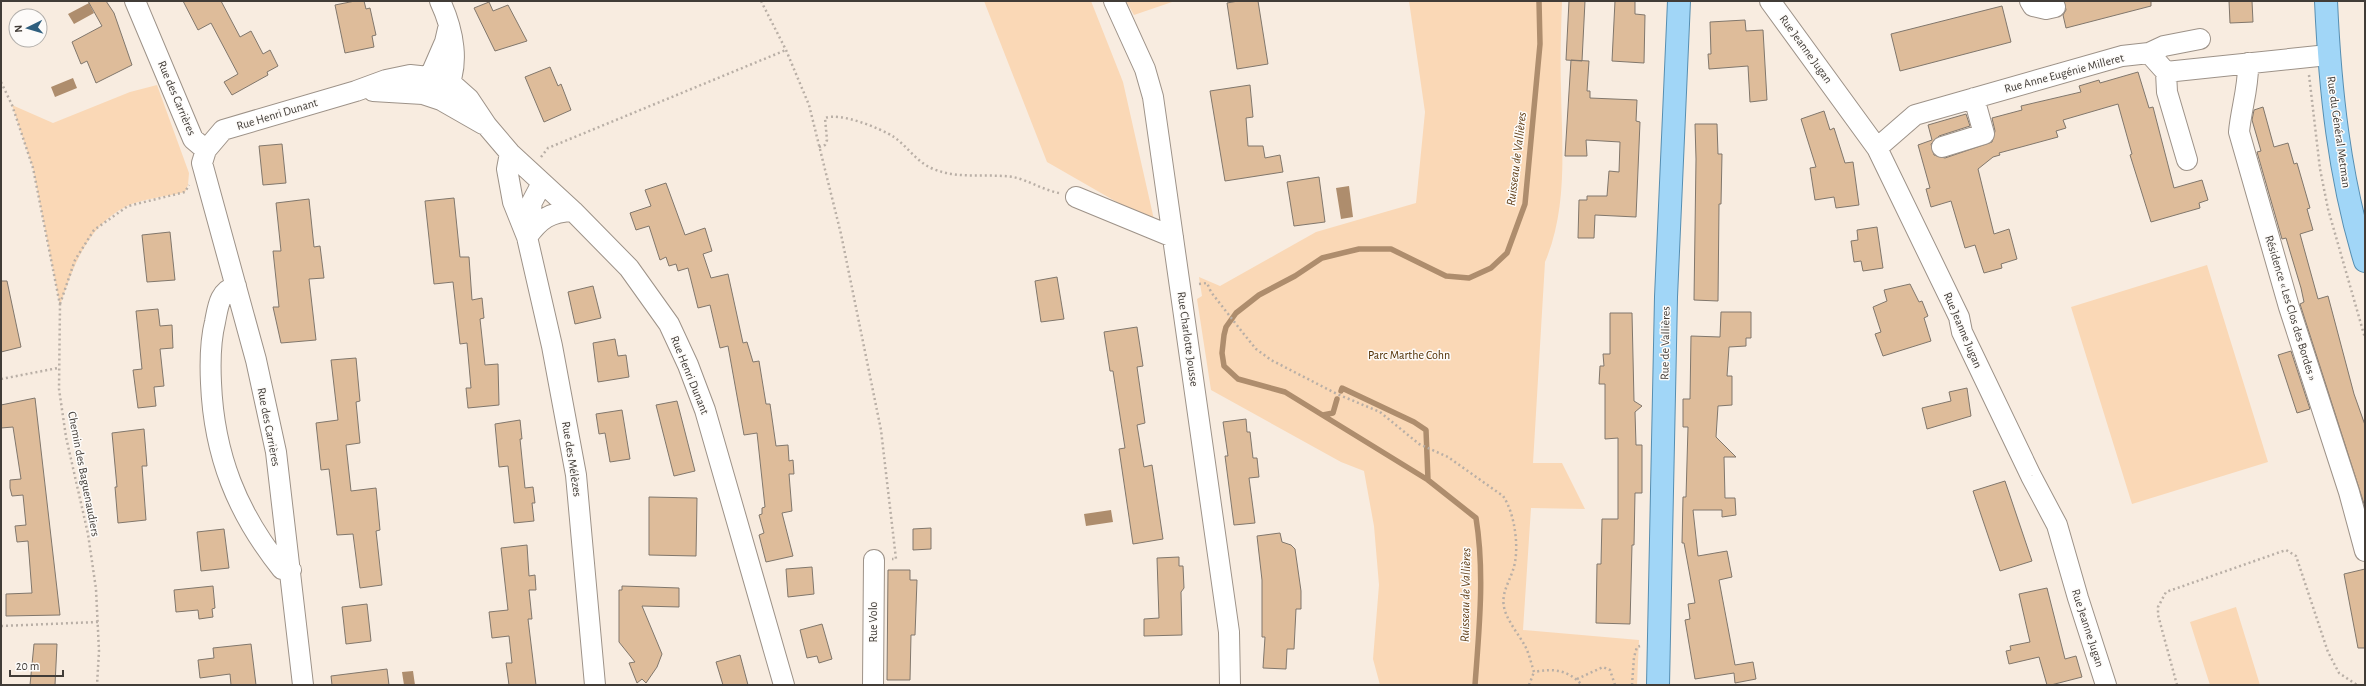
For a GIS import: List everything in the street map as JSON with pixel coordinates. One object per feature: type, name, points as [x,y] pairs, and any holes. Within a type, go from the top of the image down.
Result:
[{"type":"main road","name":"Rue de Vallières","points":[[1658,685],[1666,297],[1679,1]]},
{"type":"main road","name":"Rue du Général Metman","points":[[2326,1],[2328,55],[2341,156],[2360,220],[2365,261]]},
{"type":"street","name":"Rue des Carrières","points":[[135,1],[193,139],[206,150],[202,163],[256,360],[276,452],[291,570],[303,685]]},
{"type":"street","points":[[440,1],[449,25],[454,46],[451,83]]},
{"type":"street","name":"Rue Charlotte Jousse","points":[[1114,1],[1144,69],[1153,97],[1229,632],[1230,685]]},
{"type":"street","name":"Rue Jeanne Jugan","points":[[1770,1],[1877,148],[1959,316],[1962,332],[2031,476],[2057,524],[2078,598],[2106,685]]},
{"type":"street","points":[[2030,1],[2033,6],[2046,10],[2055,7]]},
{"type":"street","points":[[431,90],[449,25]]},
{"type":"street","name":"Rue Anne Eugénie Milleret","points":[[1877,148],[1915,115],[2122,56],[2149,53],[2164,46],[2200,39]]},
{"type":"street","points":[[2149,53],[2166,72],[2167,92],[2187,160]]},
{"type":"street","points":[[2166,72],[2328,55]]},
{"type":"street","name":"Résidence « Les Clos des Bordes »","points":[[2248,63],[2249,79],[2242,106],[2239,132],[2289,306],[2349,492],[2365,551]]},
{"type":"street","name":"Rue Henri Dunant","points":[[206,150],[222,130],[356,92],[386,80],[410,75],[487,126]]},
{"type":"street","name":"Rue Henri Dunant","points":[[431,90],[451,83],[469,99],[487,126],[510,153],[573,211],[629,268],[649,293],[669,324],[688,365],[705,410],[784,685]]},
{"type":"street","points":[[1942,147],[1984,134],[1974,98]]},
{"type":"street","name":"Rue des Mélèzes","points":[[510,153],[507,169],[513,202],[527,237],[552,346],[576,475],[595,685]]},
{"type":"street","name":"Rue des Mélèzes","points":[[527,237],[536,177]]},
{"type":"street","points":[[1076,197],[1174,238]]},
{"type":"street","points":[[527,237],[538,222],[548,214],[573,211]]},
{"type":"street","points":[[236,286],[228,288],[220,298],[214,326],[210,356],[212,414],[222,462],[243,513],[282,569],[291,570]]},
{"type":"street","name":"Rue Volo","points":[[873,685],[874,560]]},
{"type":"path","points":[[761,1],[786,50],[809,105],[841,234],[881,430],[892,513],[896,559],[874,560]]},
{"type":"path","points":[[536,177],[548,148],[786,50]]},
{"type":"path","name":"Chemin des Baguenaudiers","points":[[1,82],[12,104],[33,168],[60,305],[58,368],[66,437],[88,534],[96,589],[98,622],[97,685]]},
{"type":"path","points":[[819,147],[825,145],[827,140],[825,118],[838,117],[860,122],[894,137],[918,160],[938,170],[959,176],[1015,177],[1048,191],[1076,197]]},
{"type":"path","points":[[60,305],[75,260],[94,230],[128,206],[185,192],[188,185],[206,179]]},
{"type":"path","points":[[1211,292],[1256,349],[1270,360],[1337,394],[1380,412],[1419,444],[1448,457],[1494,488],[1507,502],[1515,536],[1515,558],[1513,570],[1503,593],[1505,611],[1526,648],[1534,672],[1529,685]]},
{"type":"path","points":[[1,379],[58,368]]},
{"type":"path","points":[[2177,685],[2158,615],[2158,607],[2166,592],[2286,550],[2296,556],[2328,652],[2339,673],[2357,685]]},
{"type":"path","points":[[1,626],[98,622]]},
{"type":"path","points":[[1577,679],[1603,667],[1610,670],[1615,685]]},
{"type":"path","points":[[1534,672],[1553,668],[1577,679],[1582,685]]},
{"type":"green space","points":[[984,1],[1091,1],[1123,82],[1155,224],[1047,162]]},
{"type":"green space","points":[[1126,1],[1175,1],[1134,15]]},
{"type":"green space","name":"Parc Marthe Cohn","points":[[1409,1],[1562,1],[1562,177],[1557,220],[1545,262],[1533,463],[1562,463],[1585,509],[1531,508],[1523,630],[1639,640],[1637,685],[1380,685],[1373,659],[1379,585],[1374,526],[1364,471],[1341,462],[1211,390],[1197,299],[1202,296],[1199,277],[1220,286],[1316,232],[1416,203],[1425,112]]},
{"type":"green space","points":[[157,85],[189,173],[188,185],[185,192],[133,204],[113,214],[102,224],[84,248],[71,275],[60,305],[33,168],[12,105],[53,123],[130,92]]},
{"type":"green space","points":[[2207,265],[2268,462],[2132,504],[2071,307]]},
{"type":"green space","points":[[2236,607],[2260,685],[2210,685],[2190,622]]},
{"type":"shaded area","points":[[89,3],[94,13],[74,24],[68,14]]},
{"type":"shaded area","points":[[73,78],[77,88],[55,97],[51,87]]},
{"type":"shaded area","points":[[1349,186],[1353,217],[1341,219],[1336,188]]},
{"type":"shaded area","points":[[1111,510],[1113,522],[1086,526],[1084,514]]},
{"type":"shaded area","points":[[413,671],[415,685],[404,685],[402,672]]},
{"type":"building","points":[[88,1],[106,1],[114,13],[132,65],[96,83],[87,61],[81,64],[72,42],[102,26]]},
{"type":"building","points":[[183,1],[221,1],[240,37],[251,31],[263,54],[270,50],[278,66],[267,72],[268,75],[232,95],[224,82],[238,74],[211,23],[198,30]]},
{"type":"building","points":[[355,1],[364,1],[366,9],[370,8],[376,35],[372,36],[374,47],[345,53],[335,5]]},
{"type":"building","points":[[1238,1],[1258,1],[1268,64],[1237,69],[1227,3]]},
{"type":"building","points":[[1569,1],[1585,1],[1582,61],[1566,60]]},
{"type":"building","points":[[1615,1],[1635,1],[1635,14],[1645,15],[1644,63],[1612,61]]},
{"type":"building","points":[[2064,1],[2151,1],[2151,6],[2066,28],[2063,15],[2066,10]]},
{"type":"building","points":[[2229,1],[2252,1],[2253,22],[2230,23]]},
{"type":"building","points":[[489,2],[493,11],[508,5],[527,41],[495,51],[474,8]]},
{"type":"building","points":[[2002,6],[2011,42],[1900,71],[1891,34]]},
{"type":"building","points":[[1745,20],[1746,31],[1763,30],[1767,100],[1750,102],[1748,66],[1709,69],[1708,54],[1711,54],[1710,22]]},
{"type":"building","points":[[1571,60],[1589,61],[1587,91],[1590,91],[1590,98],[1637,100],[1636,121],[1640,122],[1636,217],[1595,215],[1594,238],[1578,238],[1579,200],[1587,200],[1587,196],[1607,196],[1609,171],[1619,172],[1620,142],[1586,140],[1587,156],[1565,156]]},
{"type":"building","points":[[550,67],[558,86],[561,84],[571,110],[544,122],[525,77]]},
{"type":"building","points":[[2138,72],[2149,108],[2153,107],[2174,188],[2202,180],[2208,200],[2199,203],[2200,208],[2151,222],[2130,155],[2132,154],[2118,104],[2063,120],[2066,128],[2056,131],[2058,137],[1999,153],[2000,155],[1993,157],[1978,169],[1994,234],[2009,229],[2017,259],[2001,264],[2002,268],[1984,273],[1975,245],[1965,248],[1951,201],[1931,207],[1926,189],[1930,188],[1918,145],[1932,140],[1928,125],[1966,114],[1970,126],[1939,136],[1931,144],[1934,155],[1945,158],[1992,142],[1995,131],[1992,118],[2022,110],[2021,106],[2081,92],[2079,86],[2099,80],[2100,83]]},
{"type":"building","points":[[1250,85],[1253,117],[1246,118],[1248,146],[1263,146],[1265,158],[1280,155],[1283,172],[1225,181],[1210,91]]},
{"type":"building","points":[[2263,107],[2274,147],[2288,143],[2294,164],[2297,163],[2310,208],[2307,209],[2313,230],[2300,234],[2318,299],[2328,296],[2354,394],[2365,425],[2365,507],[2300,304],[2304,302],[2301,288],[2286,238],[2282,239],[2257,152],[2261,151],[2252,120],[2254,110]]},
{"type":"building","points":[[1824,111],[1830,130],[1834,128],[1845,163],[1853,162],[1859,205],[1836,208],[1834,197],[1815,200],[1810,168],[1816,167],[1801,119]]},
{"type":"building","points":[[1695,124],[1717,124],[1718,154],[1722,154],[1721,204],[1719,204],[1718,301],[1694,300]]},
{"type":"building","points":[[282,144],[286,183],[263,185],[259,146]]},
{"type":"building","points":[[1319,177],[1325,222],[1294,226],[1287,182]]},
{"type":"building","points":[[666,183],[685,235],[705,228],[712,251],[703,254],[711,278],[728,274],[743,343],[747,342],[753,362],[759,361],[766,404],[770,404],[776,446],[788,445],[789,461],[793,460],[794,474],[789,474],[792,511],[782,513],[793,556],[766,562],[759,535],[764,533],[759,515],[762,514],[762,508],[765,507],[757,433],[744,435],[728,346],[720,348],[710,305],[698,308],[688,268],[678,271],[676,264],[669,266],[666,257],[660,260],[649,226],[636,230],[630,213],[651,206],[645,190]]},
{"type":"building","points":[[454,198],[460,257],[469,257],[472,300],[482,298],[484,318],[480,319],[485,365],[498,364],[499,405],[468,408],[466,388],[471,388],[467,343],[460,344],[453,282],[434,284],[425,201]]},
{"type":"building","points":[[309,199],[314,247],[320,246],[324,278],[309,279],[316,340],[281,343],[273,307],[279,307],[273,251],[281,251],[276,203]]},
{"type":"building","points":[[1877,227],[1883,268],[1863,271],[1861,261],[1854,262],[1851,241],[1858,240],[1857,230]]},
{"type":"building","points":[[170,232],[175,280],[147,282],[142,235]]},
{"type":"building","points":[[1057,277],[1064,319],[1041,322],[1035,281]]},
{"type":"building","points":[[1,281],[7,281],[21,347],[1,352]]},
{"type":"building","points":[[1910,284],[1919,302],[1922,301],[1928,316],[1924,318],[1931,341],[1883,356],[1875,334],[1881,332],[1873,307],[1887,301],[1884,290]]},
{"type":"building","points":[[593,286],[601,318],[575,324],[568,292]]},
{"type":"building","points":[[158,309],[160,326],[172,325],[173,348],[160,349],[164,386],[154,387],[156,406],[138,408],[133,370],[142,369],[136,311]]},
{"type":"building","points":[[1721,312],[1751,312],[1751,338],[1746,338],[1746,346],[1729,347],[1727,376],[1732,376],[1732,405],[1718,406],[1716,437],[1736,457],[1724,457],[1725,498],[1735,498],[1736,515],[1722,517],[1722,510],[1693,510],[1698,556],[1727,551],[1732,577],[1719,580],[1735,665],[1753,662],[1756,679],[1735,683],[1734,673],[1695,679],[1685,620],[1690,619],[1688,604],[1695,603],[1684,543],[1682,543],[1683,497],[1686,497],[1688,427],[1683,427],[1683,399],[1690,399],[1691,336],[1720,337]]},
{"type":"building","points":[[1610,313],[1632,313],[1634,401],[1642,406],[1635,412],[1636,445],[1642,445],[1642,493],[1635,493],[1630,624],[1596,623],[1597,564],[1601,564],[1602,519],[1618,519],[1618,438],[1605,439],[1605,384],[1599,384],[1600,366],[1604,366],[1603,354],[1610,354]]},
{"type":"building","points":[[1137,327],[1143,366],[1137,367],[1145,423],[1137,425],[1144,467],[1152,465],[1163,539],[1133,544],[1119,449],[1125,448],[1113,371],[1110,371],[1104,332]]},
{"type":"building","points":[[615,339],[618,356],[626,355],[629,377],[598,382],[593,343]]},
{"type":"building","points":[[2291,351],[2310,409],[2297,413],[2278,355]]},
{"type":"building","points":[[356,358],[360,401],[356,402],[360,443],[346,445],[351,491],[376,488],[380,530],[376,531],[382,585],[360,588],[353,534],[337,535],[329,469],[321,470],[316,423],[338,420],[331,360]]},
{"type":"building","points":[[1967,388],[1971,416],[1927,429],[1922,408],[1951,401],[1949,392]]},
{"type":"building","points":[[35,398],[60,615],[6,616],[6,594],[32,593],[28,541],[17,542],[15,526],[26,525],[23,495],[12,496],[10,488],[10,480],[21,479],[13,427],[1,428],[1,405]]},
{"type":"building","points":[[677,401],[695,471],[674,476],[656,405]]},
{"type":"building","points":[[622,410],[630,459],[610,462],[605,433],[599,434],[596,414]]},
{"type":"building","points":[[1246,419],[1247,432],[1250,432],[1253,458],[1257,458],[1259,477],[1249,478],[1255,523],[1234,525],[1225,456],[1228,456],[1223,422]]},
{"type":"building","points":[[520,420],[522,439],[520,439],[525,488],[533,487],[535,503],[532,503],[534,521],[514,523],[508,466],[499,467],[495,424]]},
{"type":"building","points":[[144,429],[147,466],[142,466],[146,520],[118,523],[115,487],[117,487],[112,433]]},
{"type":"building","points":[[2005,481],[2032,561],[2000,571],[1973,491]]},
{"type":"building","points":[[649,497],[697,498],[696,556],[649,555]]},
{"type":"building","points":[[931,528],[931,549],[913,550],[913,529]]},
{"type":"building","points":[[224,529],[229,568],[201,571],[197,532]]},
{"type":"building","points":[[1280,533],[1282,542],[1291,545],[1295,549],[1301,591],[1301,609],[1296,609],[1294,649],[1287,649],[1286,669],[1263,668],[1265,637],[1262,637],[1262,580],[1257,536]]},
{"type":"building","points":[[527,545],[529,576],[535,575],[536,590],[529,590],[532,619],[528,619],[536,685],[509,685],[506,663],[512,663],[509,636],[492,638],[489,612],[508,610],[501,548]]},
{"type":"building","points":[[1179,557],[1179,566],[1183,566],[1184,588],[1181,592],[1182,635],[1144,636],[1144,619],[1159,618],[1157,558]]},
{"type":"building","points":[[812,567],[814,594],[788,597],[786,569]]},
{"type":"building","points":[[2365,569],[2365,648],[2358,648],[2344,574]]},
{"type":"building","points":[[888,570],[910,570],[910,580],[917,580],[915,635],[911,635],[910,680],[887,680]]},
{"type":"building","points":[[213,586],[215,608],[212,609],[213,617],[199,619],[198,610],[176,612],[174,590]]},
{"type":"building","points":[[622,586],[679,588],[679,607],[642,606],[662,654],[657,667],[646,683],[642,679],[637,683],[629,663],[635,662],[619,642],[619,590],[622,590]]},
{"type":"building","points":[[2047,588],[2065,659],[2076,656],[2082,677],[2051,685],[2047,685],[2039,657],[2009,664],[2006,651],[2011,650],[2010,646],[2030,642],[2019,594]]},
{"type":"building","points":[[367,604],[371,641],[346,644],[342,607]]},
{"type":"building","points":[[822,624],[832,659],[819,663],[817,656],[807,658],[800,630]]},
{"type":"building","points":[[34,644],[57,644],[55,685],[30,685]]},
{"type":"building","points":[[251,644],[256,685],[231,685],[230,674],[200,678],[198,660],[214,658],[213,648]]},
{"type":"building","points":[[740,655],[748,685],[723,685],[716,662]]},
{"type":"building","points":[[387,669],[389,685],[332,685],[331,676]]},
{"type":"waterway","name":"Ruisseau de Vallières","points":[[1475,685],[1481,581],[1479,539],[1476,518],[1428,480],[1285,392],[1238,379],[1224,366],[1222,353],[1226,327],[1236,313],[1259,295],[1295,276],[1322,258],[1359,249],[1391,249],[1446,276],[1469,278],[1491,268],[1507,253],[1525,204],[1540,44],[1539,1]]},
{"type":"waterway","name":"Ruisseau de Vallières","points":[[1341,391],[1342,388],[1414,422],[1426,430],[1428,480]]},
{"type":"waterway","name":"Ruisseau de Vallières","points":[[1323,415],[1333,413],[1337,399]]}]
